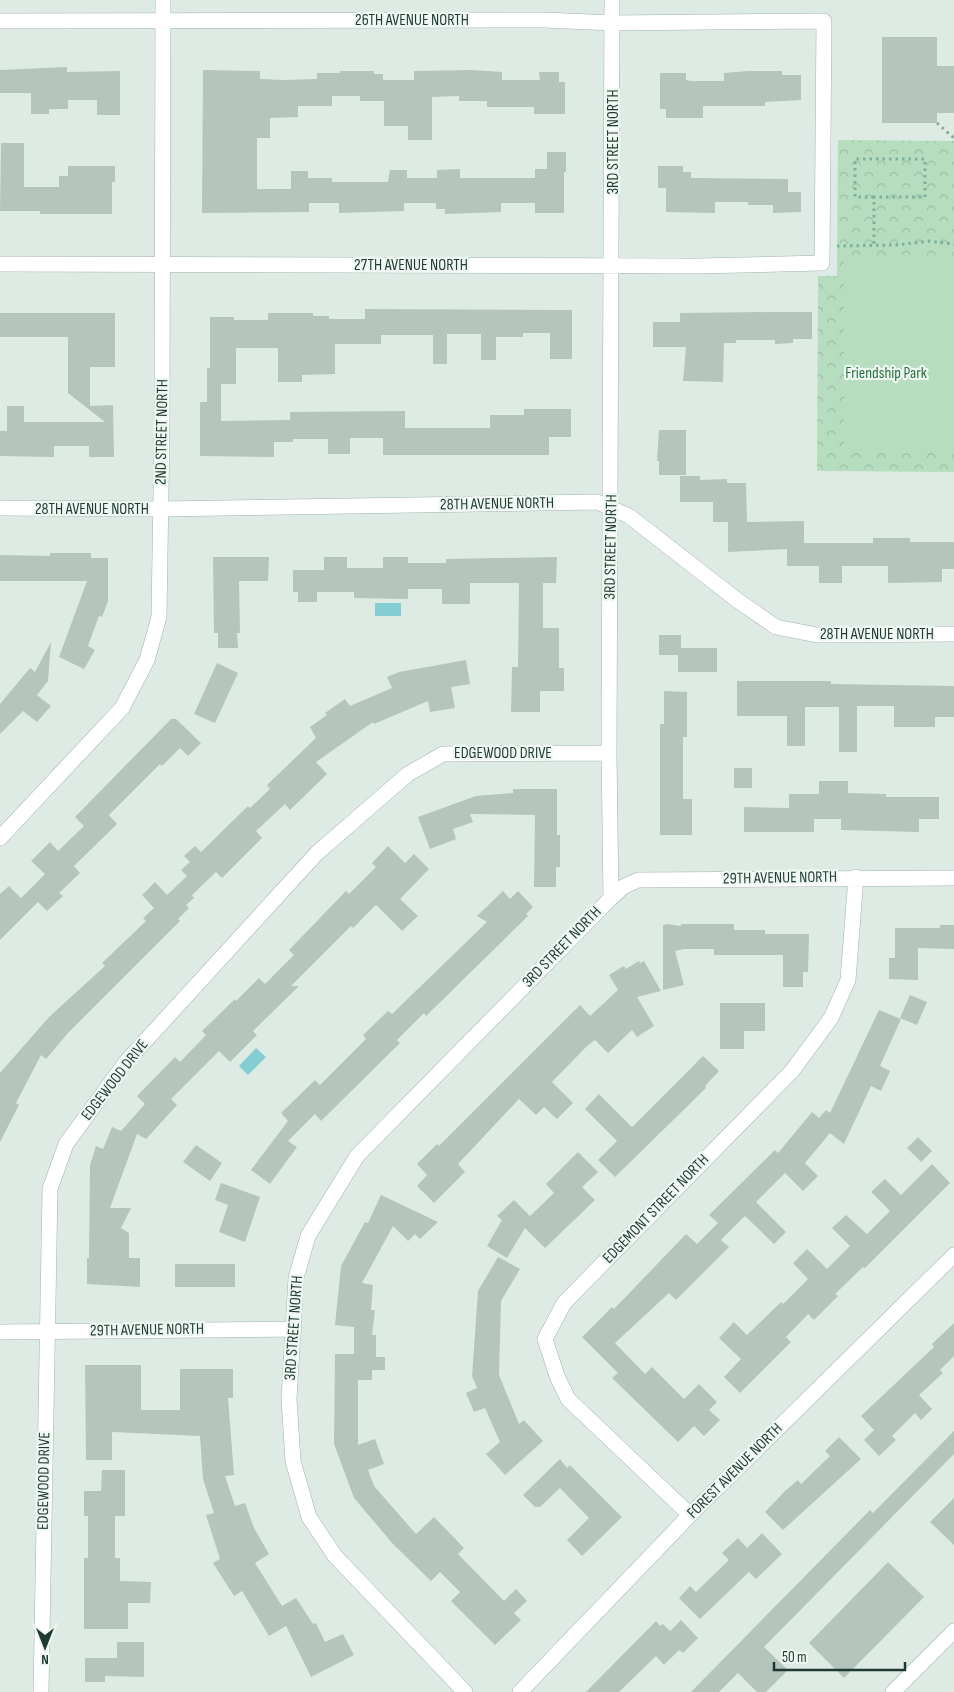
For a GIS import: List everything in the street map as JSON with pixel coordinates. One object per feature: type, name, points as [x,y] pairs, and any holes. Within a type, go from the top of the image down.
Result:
[{"type":"street","name":"2ND STREET NORTH","points":[[0,838],[122,708],[147,660],[159,617],[163,0]]},
{"type":"street","name":"3RD STREET NORTH","points":[[465,1692],[335,1556],[309,1517],[292,1461],[289,1399],[296,1278],[308,1236],[357,1156],[610,898],[609,753],[613,266],[612,0]]},
{"type":"street","name":"26TH AVENUE NORTH","points":[[0,21],[545,20],[612,23],[824,21],[822,247]]},
{"type":"street","name":"27TH AVENUE NORTH","points":[[0,264],[613,266],[822,263],[822,247]]},
{"type":"street","name":"28TH AVENUE NORTH","points":[[0,508],[161,509],[597,502],[629,516],[737,600],[776,627],[817,635],[954,634]]},
{"type":"street","name":"EDGEWOOD DRIVE","points":[[40,1692],[50,1189],[66,1144],[126,1062],[317,853],[408,774],[443,754],[609,753]]},
{"type":"street","name":"29TH AVENUE NORTH","points":[[610,898],[623,887],[638,880],[856,877],[954,878]]},
{"type":"street","name":"EDGEMONT STREET NORTH","points":[[690,1515],[568,1400],[557,1376],[545,1339],[564,1304],[792,1071],[831,1018],[848,980],[856,877]]},
{"type":"street","name":"FOREST AVENUE NORTH","points":[[520,1692],[690,1515],[954,1255]]},
{"type":"street","name":"29TH AVENUE NORTH","points":[[0,1332],[294,1329]]},
{"type":"street","points":[[893,1692],[954,1631]]},
{"type":"path","points":[[937,123],[954,138]]},
{"type":"path","points":[[855,159],[925,159],[925,197],[874,197],[855,197],[855,159]]},
{"type":"path","points":[[874,197],[874,246]]},
{"type":"path","points":[[822,247],[874,246],[928,240],[954,244]]},
{"type":"green space","name":"Friendship Park","points":[[838,140],[954,141],[954,472],[817,471],[818,276],[837,276]]},
{"type":"green space","points":[[844,258],[935,258],[954,265],[954,452],[851,451],[844,444]]},
{"type":"water","points":[[375,603],[401,603],[401,616],[375,616]]},
{"type":"water","points":[[256,1048],[266,1057],[248,1075],[239,1066]]},
{"type":"building","points":[[882,37],[937,37],[937,66],[954,66],[954,113],[937,113],[937,123],[882,123]]},
{"type":"building","points":[[67,67],[67,72],[120,71],[120,115],[97,115],[97,100],[68,100],[68,109],[49,109],[49,114],[31,114],[31,93],[0,93],[0,70]]},
{"type":"building","points":[[203,70],[260,71],[260,79],[284,80],[317,79],[317,73],[374,71],[374,74],[383,74],[383,80],[414,80],[414,71],[472,70],[502,72],[502,80],[540,80],[539,72],[559,72],[559,82],[565,82],[565,114],[534,114],[534,107],[487,107],[487,101],[459,101],[459,96],[432,97],[432,140],[408,140],[408,126],[384,126],[384,101],[360,101],[360,96],[332,96],[332,106],[298,106],[298,117],[270,118],[270,138],[257,138],[257,189],[291,189],[291,171],[308,171],[308,178],[332,178],[332,182],[388,182],[390,170],[407,170],[407,178],[437,178],[437,170],[460,169],[460,178],[535,178],[535,169],[547,169],[547,152],[566,152],[564,213],[535,213],[535,203],[501,203],[501,212],[445,214],[445,209],[436,209],[436,203],[404,203],[404,211],[339,213],[339,203],[309,203],[309,212],[202,213]]},
{"type":"building","points":[[782,71],[782,75],[801,75],[801,100],[765,102],[765,106],[703,106],[703,118],[666,118],[666,109],[660,109],[660,73],[686,73],[686,80],[691,81],[724,81],[724,73]]},
{"type":"building","points":[[1,143],[24,143],[24,187],[59,187],[59,176],[68,176],[68,166],[115,166],[115,182],[112,182],[112,214],[40,214],[40,211],[0,211]]},
{"type":"building","points":[[658,166],[683,166],[683,172],[691,172],[691,178],[788,179],[788,192],[801,192],[801,212],[773,213],[773,205],[748,205],[748,202],[715,202],[715,213],[666,212],[666,188],[658,188]]},
{"type":"building","points":[[365,309],[572,310],[572,359],[550,359],[550,333],[523,333],[523,337],[496,337],[496,360],[481,360],[481,334],[447,334],[447,364],[433,364],[433,335],[381,335],[381,344],[335,344],[335,374],[302,375],[302,382],[278,382],[278,348],[236,348],[236,384],[221,384],[221,421],[290,420],[290,412],[405,411],[405,428],[490,428],[490,415],[524,415],[524,409],[571,409],[571,437],[549,437],[549,455],[383,455],[383,438],[350,438],[350,454],[328,454],[328,439],[293,439],[293,442],[274,442],[274,457],[200,456],[200,402],[207,402],[207,368],[210,368],[210,317],[234,317],[234,320],[268,320],[268,313],[313,313],[313,316],[329,316],[329,319],[365,319]]},
{"type":"building","points":[[812,312],[812,339],[793,339],[793,343],[775,344],[775,340],[736,340],[736,343],[724,343],[723,382],[683,381],[686,347],[653,347],[653,322],[680,322],[680,313]]},
{"type":"building","points":[[0,313],[115,313],[115,367],[90,367],[90,406],[113,405],[114,457],[89,457],[89,446],[54,446],[54,457],[0,456],[0,431],[7,431],[7,406],[24,406],[24,422],[105,422],[68,393],[68,337],[0,337]]},
{"type":"building","points":[[659,430],[686,430],[686,475],[659,475],[659,461],[657,461]]},
{"type":"building","points":[[680,476],[700,476],[700,480],[727,479],[727,483],[746,483],[747,522],[804,521],[804,543],[873,543],[873,538],[910,538],[910,542],[954,542],[954,569],[942,569],[942,582],[888,583],[888,566],[842,566],[842,583],[819,583],[819,566],[787,566],[787,549],[728,552],[728,522],[713,522],[713,502],[680,502]]},
{"type":"building","points":[[50,553],[91,553],[91,558],[108,558],[108,601],[102,617],[99,616],[88,646],[95,650],[84,669],[59,657],[87,581],[0,581],[0,555],[50,556]]},
{"type":"building","points":[[213,557],[269,557],[268,581],[239,581],[240,633],[237,633],[238,648],[218,648],[218,633],[214,633]]},
{"type":"building","points":[[324,557],[347,557],[347,568],[383,568],[383,557],[408,557],[408,563],[446,563],[446,559],[557,557],[556,583],[543,583],[543,628],[559,628],[559,668],[564,668],[564,691],[540,691],[540,712],[511,712],[512,667],[518,667],[519,583],[470,583],[470,604],[442,604],[442,589],[408,589],[408,599],[354,598],[354,592],[317,592],[317,602],[298,602],[298,592],[293,592],[293,570],[324,570]]},
{"type":"building","points":[[659,635],[681,635],[681,648],[717,648],[717,672],[678,672],[678,655],[659,655]]},
{"type":"building","points":[[51,642],[48,681],[37,695],[51,706],[37,722],[23,711],[0,734],[0,704],[30,668],[35,672]]},
{"type":"building","points":[[466,660],[470,684],[451,687],[455,708],[430,712],[428,701],[374,724],[373,722],[316,762],[327,774],[290,810],[285,804],[256,831],[262,838],[222,878],[216,872],[192,895],[194,898],[186,905],[189,908],[178,919],[180,921],[68,1033],[46,1059],[41,1055],[16,1103],[19,1105],[0,1142],[0,1073],[49,1017],[105,966],[102,963],[146,921],[143,918],[154,908],[142,895],[155,882],[167,895],[187,876],[181,870],[190,862],[184,856],[195,846],[201,852],[248,806],[250,808],[270,789],[267,785],[316,738],[310,727],[327,715],[325,713],[345,699],[350,706],[392,688],[387,677],[399,672]]},
{"type":"building","points":[[217,663],[238,673],[215,723],[194,714]]},
{"type":"building","points":[[737,681],[831,681],[831,684],[954,686],[954,717],[935,717],[935,727],[894,727],[894,706],[857,706],[857,752],[839,752],[839,707],[805,707],[805,746],[787,746],[787,716],[737,716]]},
{"type":"building","points":[[664,691],[687,692],[687,737],[683,737],[683,799],[692,799],[692,835],[660,835],[660,724],[664,724]]},
{"type":"building","points":[[171,719],[176,719],[201,743],[188,756],[180,748],[162,766],[160,764],[109,815],[117,824],[74,866],[80,873],[59,893],[63,896],[47,911],[38,902],[0,940],[0,894],[9,886],[21,898],[45,874],[31,861],[50,842],[58,851],[84,826],[75,817]]},
{"type":"building","points":[[734,768],[752,768],[752,788],[734,788]]},
{"type":"building","points":[[819,781],[848,781],[848,793],[886,794],[886,797],[939,797],[939,819],[919,819],[919,832],[841,830],[841,819],[814,819],[814,832],[744,832],[744,807],[789,808],[789,794],[819,794]]},
{"type":"building","points":[[513,789],[557,789],[557,835],[560,835],[560,867],[556,867],[556,887],[534,887],[535,815],[470,814],[473,822],[453,829],[456,839],[430,849],[418,817],[476,796],[513,793]]},
{"type":"building","points":[[388,846],[405,863],[414,854],[429,869],[400,899],[418,916],[402,931],[376,905],[353,928],[351,926],[291,986],[299,986],[253,1031],[257,1035],[230,1062],[219,1051],[171,1099],[177,1105],[146,1139],[137,1134],[110,1208],[131,1208],[121,1228],[129,1233],[129,1258],[140,1258],[140,1287],[87,1284],[90,1165],[96,1146],[103,1149],[112,1127],[121,1131],[145,1104],[137,1096],[175,1057],[180,1062],[206,1035],[202,1031],[235,999],[236,1001],[259,978],[265,984],[294,955],[289,950],[346,891],[349,894],[376,867],[372,863]]},
{"type":"building","points":[[503,891],[510,899],[518,891],[533,907],[526,914],[528,916],[426,1016],[424,1013],[397,1040],[400,1043],[321,1121],[315,1114],[288,1141],[297,1147],[270,1184],[251,1170],[288,1121],[281,1113],[315,1080],[320,1085],[366,1039],[363,1035],[388,1011],[392,1014],[487,922],[477,916]]},
{"type":"building","points":[[681,924],[734,924],[734,930],[765,930],[765,934],[809,934],[808,972],[803,972],[803,987],[783,987],[783,955],[714,955],[714,949],[684,949],[675,951],[684,985],[663,990],[663,925],[681,926]]},
{"type":"building","points":[[940,925],[954,925],[954,949],[918,948],[918,980],[889,979],[889,958],[895,958],[895,928],[940,928]]},
{"type":"building","points":[[639,961],[640,963],[644,961],[661,991],[637,997],[654,1026],[637,1037],[632,1030],[608,1053],[595,1040],[587,1046],[552,1082],[573,1103],[557,1119],[544,1107],[536,1115],[519,1099],[458,1164],[465,1172],[434,1203],[417,1186],[427,1175],[417,1164],[437,1144],[439,1146],[580,1005],[590,1016],[618,990],[609,975],[624,966],[626,969]]},
{"type":"building","points":[[910,995],[927,1002],[917,1025],[900,1018]]},
{"type":"building","points":[[720,1003],[765,1003],[765,1031],[744,1031],[744,1049],[720,1049]]},
{"type":"building","points":[[879,1010],[901,1019],[880,1066],[890,1071],[881,1091],[871,1086],[844,1144],[830,1133],[805,1163],[818,1176],[803,1191],[785,1173],[756,1202],[786,1232],[774,1244],[745,1216],[721,1240],[729,1247],[676,1300],[669,1293],[615,1343],[645,1374],[652,1367],[684,1399],[699,1384],[717,1402],[709,1410],[720,1420],[704,1436],[694,1426],[678,1442],[612,1378],[618,1373],[582,1337],[612,1307],[614,1309],[686,1234],[697,1244],[718,1223],[709,1215],[775,1150],[778,1153],[812,1112],[819,1118],[826,1110],[830,1113]]},
{"type":"building","points":[[703,1056],[719,1071],[705,1086],[706,1088],[615,1177],[598,1160],[617,1141],[585,1109],[599,1094],[632,1127]]},
{"type":"building","points":[[918,1137],[932,1151],[921,1162],[907,1148]]},
{"type":"building","points":[[196,1145],[222,1163],[210,1181],[183,1162]]},
{"type":"building","points":[[578,1152],[598,1172],[582,1187],[595,1200],[545,1248],[525,1228],[507,1258],[487,1246],[502,1220],[497,1216],[514,1200],[530,1216],[554,1193],[546,1184]]},
{"type":"building","points":[[932,1164],[950,1183],[865,1268],[863,1267],[835,1294],[838,1296],[814,1320],[808,1314],[786,1337],[791,1342],[740,1393],[724,1377],[741,1359],[719,1338],[734,1322],[747,1335],[781,1302],[783,1304],[808,1279],[793,1263],[807,1249],[827,1269],[850,1246],[832,1228],[846,1215],[867,1234],[890,1211],[871,1192],[885,1179],[901,1195]]},
{"type":"building","points":[[221,1183],[260,1197],[245,1242],[219,1232],[228,1205],[215,1200]]},
{"type":"building","points":[[381,1195],[438,1222],[420,1239],[415,1234],[408,1241],[393,1226],[362,1283],[373,1285],[371,1310],[375,1310],[372,1335],[376,1335],[376,1357],[385,1357],[385,1370],[372,1370],[372,1380],[358,1380],[358,1445],[375,1439],[384,1464],[368,1470],[374,1486],[416,1534],[434,1517],[464,1548],[458,1554],[504,1601],[516,1589],[527,1601],[514,1613],[521,1620],[495,1645],[451,1601],[460,1592],[440,1572],[431,1581],[393,1544],[354,1498],[334,1444],[335,1354],[354,1354],[354,1327],[335,1325],[341,1266],[365,1222],[368,1223]]},
{"type":"building","points":[[498,1257],[520,1269],[501,1301],[499,1375],[519,1424],[524,1420],[543,1441],[505,1475],[486,1454],[500,1442],[485,1408],[474,1412],[466,1393],[477,1388],[472,1376],[478,1291]]},
{"type":"building","points":[[175,1264],[235,1264],[235,1287],[175,1287]]},
{"type":"building","points":[[954,1323],[954,1356],[940,1370],[943,1373],[919,1395],[932,1409],[921,1420],[915,1413],[892,1436],[896,1440],[879,1456],[864,1440],[874,1430],[861,1416],[934,1347],[932,1344]]},
{"type":"building","points":[[85,1365],[141,1365],[141,1410],[180,1410],[180,1369],[233,1369],[233,1398],[228,1398],[234,1475],[225,1476],[235,1506],[245,1503],[254,1528],[269,1554],[255,1563],[282,1606],[296,1598],[313,1624],[316,1623],[325,1642],[343,1634],[354,1655],[311,1677],[286,1626],[269,1636],[242,1591],[234,1596],[213,1563],[220,1559],[206,1515],[214,1513],[203,1479],[200,1436],[112,1432],[112,1460],[86,1460]]},
{"type":"building","points":[[954,1431],[954,1454],[764,1647],[788,1670],[766,1692],[757,1692],[738,1673],[719,1692],[691,1692],[870,1510],[873,1513]]},
{"type":"building","points":[[839,1437],[861,1459],[783,1530],[765,1512],[785,1491],[798,1480],[801,1484],[830,1456],[825,1451]]},
{"type":"building","points":[[560,1459],[567,1468],[570,1465],[622,1517],[582,1556],[567,1540],[589,1518],[560,1488],[540,1507],[535,1507],[523,1495]]},
{"type":"building","points":[[102,1470],[125,1470],[125,1516],[115,1516],[115,1558],[120,1558],[120,1581],[151,1582],[150,1603],[128,1603],[128,1629],[84,1629],[84,1558],[88,1558],[88,1516],[84,1516],[84,1491],[101,1491]]},
{"type":"building","points":[[954,1498],[954,1545],[930,1522]]},
{"type":"building","points":[[762,1533],[782,1554],[756,1579],[749,1572],[700,1619],[679,1598],[690,1586],[696,1592],[729,1560],[722,1553],[738,1538],[747,1548]]},
{"type":"building","points":[[888,1562],[924,1597],[844,1678],[809,1643]]},
{"type":"building","points":[[681,1620],[698,1638],[683,1653],[679,1650],[664,1665],[656,1656],[619,1692],[586,1692],[656,1621],[660,1626],[663,1624],[670,1631]]},
{"type":"building","points":[[117,1642],[144,1642],[144,1677],[105,1676],[105,1682],[85,1682],[85,1658],[117,1658]]}]
